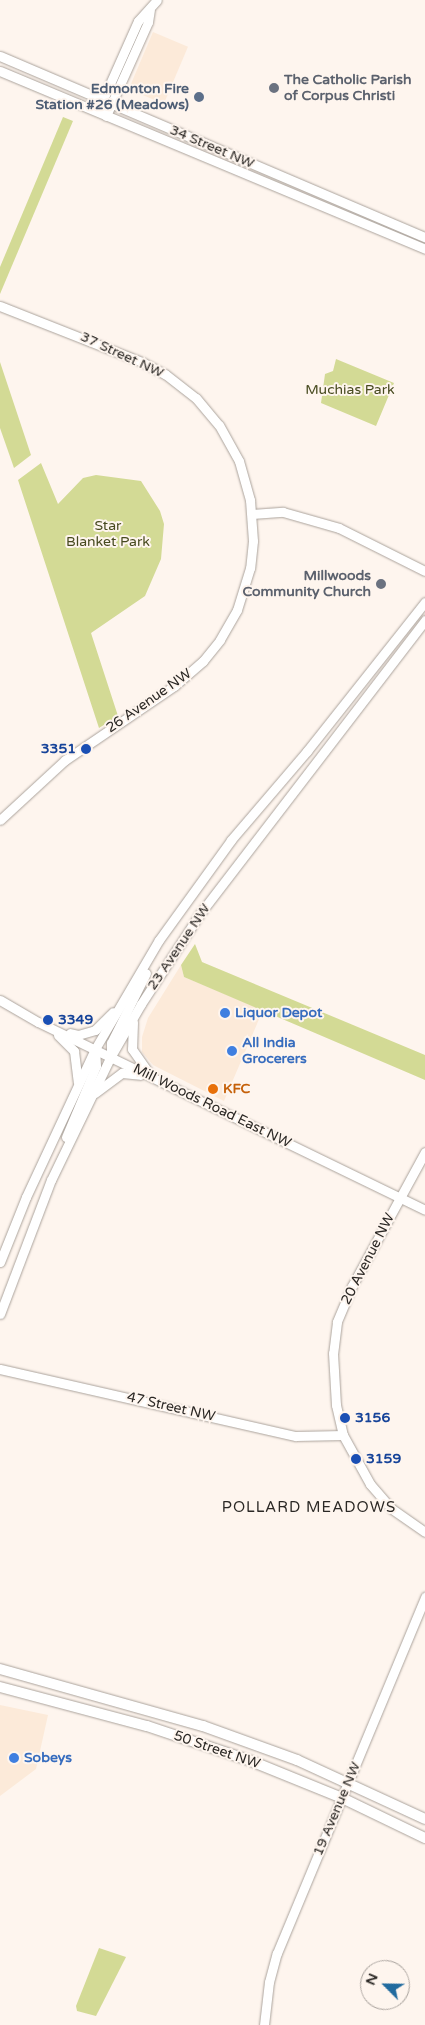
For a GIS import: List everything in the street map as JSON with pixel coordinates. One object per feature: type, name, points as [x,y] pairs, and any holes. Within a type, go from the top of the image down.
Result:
[{"type":"main road","points":[[102,114],[138,21],[150,10],[157,0]]},
{"type":"main road","name":"34 Street NW","points":[[0,56],[425,237]]},
{"type":"main road","name":"34 Street NW","points":[[0,71],[425,249]]},
{"type":"main road","name":"37 Street NW","points":[[0,306],[63,328],[165,374],[204,406],[239,461]]},
{"type":"main road","name":"26 Avenue NW","points":[[0,820],[65,760],[174,686],[211,652],[232,620],[246,584],[253,548],[252,514],[239,461]]},
{"type":"main road","points":[[252,514],[283,512],[339,528],[425,571]]},
{"type":"main road","name":"23 Avenue NW","points":[[0,1262],[95,1049],[160,940],[232,840],[307,751],[425,602]]},
{"type":"main road","name":"23 Avenue NW","points":[[0,1314],[56,1168],[111,1056],[134,1016],[199,915],[425,620]]},
{"type":"main road","points":[[111,1056],[110,1043],[160,940]]},
{"type":"main road","name":"Mill Woods Road East NW","points":[[0,1000],[50,1028],[425,1210]]},
{"type":"main road","points":[[50,1028],[78,1035],[95,1030],[123,1002]]},
{"type":"main road","points":[[134,1016],[130,1038],[134,1056],[156,1080]]},
{"type":"main road","points":[[50,1028],[74,1051],[78,1062],[76,1091]]},
{"type":"main road","points":[[56,1168],[69,1128],[96,1066],[95,1049]]},
{"type":"main road","points":[[91,1097],[122,1073],[156,1080]]},
{"type":"main road","name":"20 Avenue NW","points":[[425,1152],[352,1286],[337,1322],[333,1353],[336,1405],[343,1435],[370,1484],[392,1509],[425,1532]]},
{"type":"main road","name":"47 Street NW","points":[[0,1369],[296,1436],[343,1435]]},
{"type":"main road","name":"19 Avenue NW","points":[[264,2025],[274,1963],[425,1597]]},
{"type":"main road","name":"50 Street NW","points":[[0,1669],[203,1726],[348,1782],[425,1819]]},
{"type":"main road","points":[[0,1674],[24,1676]]},
{"type":"main road","name":"50 Street NW","points":[[0,1687],[156,1729],[251,1761],[342,1798],[425,1838]]},
{"type":"shaded area","points":[[153,32],[188,47],[164,104],[129,89]]},
{"type":"shaded area","points":[[181,965],[184,977],[263,1010],[224,1101],[153,1065],[142,1052],[142,1037],[148,1018]]},
{"type":"shaded area","points":[[0,1705],[48,1715],[36,1769],[0,1796]]},
{"type":"green space","points":[[63,117],[73,121],[0,294],[0,267]]},
{"type":"green space","name":"Muchias Park","points":[[336,359],[394,383],[376,426],[321,403],[325,374],[333,371]]},
{"type":"green space","points":[[0,362],[31,455],[14,468],[0,428]]},
{"type":"green space","name":"Star Blanket Park","points":[[41,463],[58,504],[83,478],[96,475],[141,481],[160,511],[164,524],[161,559],[145,596],[91,633],[118,716],[99,728],[18,480]]},
{"type":"green space","points":[[195,944],[202,962],[425,1055],[425,1080],[184,977],[181,965]]},
{"type":"green space","points":[[99,1948],[126,1957],[96,2016],[77,2011],[76,2006]]},
{"type":"place","name":"The Catholic Parish of Corpus Christi","points":[[274,88]]},
{"type":"place","name":"Edmonton Fire Station #26 (Meadows)","points":[[199,97]]},
{"type":"place","name":"Millwoods Community Church","points":[[381,584]]},
{"type":"place","name":"3351","points":[[86,749]]},
{"type":"place","name":"Liquor Depot","points":[[225,1013]]},
{"type":"place","name":"3349","points":[[48,1020]]},
{"type":"place","name":"All India Grocerers","points":[[232,1051]]},
{"type":"place","name":"KFC","points":[[213,1089]]},
{"type":"place","name":"3156","points":[[345,1418]]},
{"type":"place","name":"3159","points":[[356,1459]]},
{"type":"place","name":"Sobeys","points":[[14,1758]]},
{"type":"district","name":"POLLARD MEADOWS","points":[[309,1508]]}]
